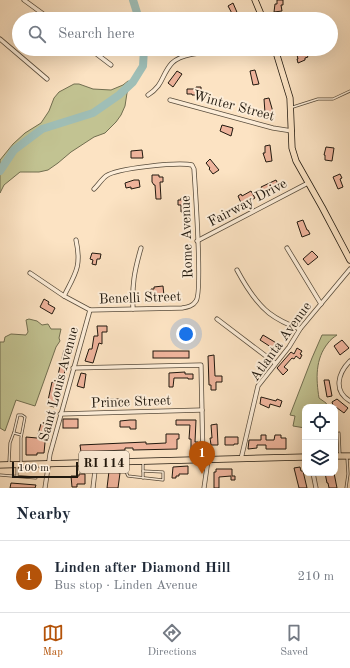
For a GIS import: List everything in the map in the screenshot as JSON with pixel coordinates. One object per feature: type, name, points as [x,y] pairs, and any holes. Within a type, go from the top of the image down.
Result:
[{"type":"main road","points":[[255,0],[260,12]]},
{"type":"main road","points":[[277,56],[290,98],[292,148],[296,161],[350,260]]},
{"type":"main road","points":[[338,456],[349,456]]},
{"type":"main road","name":"RI 114","points":[[0,465],[302,457]]},
{"type":"street","points":[[24,0],[40,12]]},
{"type":"street","points":[[0,39],[12,49]]},
{"type":"street","points":[[19,56],[47,80]]},
{"type":"street","points":[[99,56],[111,65]]},
{"type":"street","points":[[148,95],[155,91],[160,85],[172,63],[178,58],[186,56]]},
{"type":"street","name":"Winter Street","points":[[170,100],[273,128],[292,131]]},
{"type":"street","name":"Rome Avenue","points":[[94,189],[106,176],[118,170],[168,165],[192,165],[194,169],[198,294],[197,301],[190,306]]},
{"type":"street","name":"Fairway Drive","points":[[197,241],[308,182]]},
{"type":"street","points":[[64,296],[76,274],[79,262],[79,251],[76,240]]},
{"type":"street","points":[[133,309],[133,275],[140,248]]},
{"type":"street","points":[[287,248],[321,304]]},
{"type":"street","name":"Atlanta Avenue","points":[[241,459],[258,386],[289,347],[300,329],[350,269]]},
{"type":"street","points":[[237,270],[248,289],[269,313],[289,325],[300,329]]},
{"type":"street","name":"Benelli Street","points":[[30,273],[64,296],[90,310],[190,306]]},
{"type":"street","name":"Saint Louis Avenue","points":[[45,488],[48,463],[60,414],[90,310]]},
{"type":"street","points":[[216,319],[275,363]]},
{"type":"street","points":[[350,361],[340,374],[339,385],[344,396],[350,401]]},
{"type":"street","points":[[73,368],[201,364],[202,410],[206,460],[204,488]]},
{"type":"street","name":"Prince Street","points":[[60,414],[202,410]]},
{"type":"street","points":[[93,488],[96,462]]},
{"type":"street","points":[[314,476],[316,488]]},
{"type":"lane","points":[[291,108],[318,99],[332,99],[350,91]]},
{"type":"lane","points":[[8,465],[10,443],[18,415],[22,415],[24,417],[17,477]]},
{"type":"lane","points":[[14,433],[22,435]]},
{"type":"lane","points":[[338,444],[339,433]]},
{"type":"lane","points":[[346,488],[349,456]]},
{"type":"lane","points":[[124,462],[125,470],[128,476],[162,480],[164,474],[162,472],[143,471]]},
{"type":"lane","points":[[143,462],[143,478]]},
{"type":"lane","points":[[0,475],[36,478]]},
{"type":"green space","points":[[128,81],[131,83],[127,93],[125,106],[116,122],[105,133],[94,137],[71,152],[48,170],[39,172],[20,172],[4,185],[0,193],[0,160],[13,144],[25,133],[41,123],[49,111],[54,98],[59,92],[74,84],[79,84],[93,89],[111,90]]},
{"type":"green space","points":[[29,319],[37,321],[42,325],[48,324],[51,329],[61,329],[59,338],[60,341],[56,347],[35,406],[16,400],[5,431],[0,428],[0,342],[4,342],[5,337],[11,334],[26,335],[28,332],[26,320]]},
{"type":"green space","points":[[322,335],[337,335],[324,349],[319,362],[317,384],[319,398],[326,404],[302,404],[302,428],[293,426],[295,416],[290,415]]},
{"type":"building","points":[[277,0],[283,0],[283,5],[281,5],[282,11],[274,12],[275,4],[277,4]]},
{"type":"building","points":[[233,3],[237,12],[231,12],[228,6]]},
{"type":"building","points":[[297,56],[308,57],[298,63]]},
{"type":"building","points":[[255,70],[259,84],[253,85],[250,71]]},
{"type":"building","points":[[177,71],[182,74],[173,87],[168,83]]},
{"type":"building","points":[[196,87],[201,87],[202,95],[187,94],[187,89],[196,89]]},
{"type":"building","points":[[269,98],[273,112],[267,114],[265,113],[264,99]]},
{"type":"building","points":[[222,125],[233,128],[231,136],[220,131]]},
{"type":"building","points":[[270,145],[272,161],[266,162],[263,153],[265,153],[265,146]]},
{"type":"building","points":[[326,147],[334,148],[332,161],[325,160],[324,155]]},
{"type":"building","points":[[142,150],[143,158],[131,158],[131,151]]},
{"type":"building","points":[[210,159],[219,170],[213,174],[206,163]]},
{"type":"building","points":[[340,174],[343,187],[338,189],[333,177]]},
{"type":"building","points":[[152,175],[159,175],[159,177],[163,177],[163,182],[160,182],[161,199],[156,199],[155,185],[152,182]]},
{"type":"building","points":[[139,180],[140,187],[131,189],[131,187],[126,188],[125,183]]},
{"type":"building","points":[[276,180],[279,186],[264,193],[261,187]]},
{"type":"building","points":[[251,191],[255,198],[242,205],[238,196],[241,194],[242,196]]},
{"type":"building","points":[[181,198],[185,198],[187,212],[181,212],[181,205],[178,205],[178,200],[181,200]]},
{"type":"building","points":[[303,220],[310,234],[302,237],[297,222]]},
{"type":"building","points":[[312,251],[318,257],[308,265],[303,259]]},
{"type":"building","points":[[92,253],[101,254],[100,259],[97,259],[96,265],[92,264],[93,260],[90,259]]},
{"type":"building","points":[[163,286],[164,296],[151,296],[151,289],[154,289],[154,287]]},
{"type":"building","points":[[44,299],[49,302],[48,304],[55,308],[52,314],[40,307]]},
{"type":"building","points":[[97,326],[107,326],[107,332],[102,332],[102,344],[99,343],[93,363],[85,361],[89,349],[92,349],[94,336],[98,336]]},
{"type":"building","points":[[263,335],[278,344],[274,349],[260,340]]},
{"type":"building","points":[[342,340],[349,348],[340,355],[334,346]]},
{"type":"building","points":[[297,348],[302,351],[300,354],[302,355],[300,359],[296,356],[294,359],[292,358],[284,367],[288,370],[283,375],[277,368],[291,352],[294,354]]},
{"type":"building","points":[[64,350],[71,352],[60,392],[58,392],[54,407],[47,405],[52,382],[56,383]]},
{"type":"building","points":[[153,351],[189,351],[189,358],[153,358]]},
{"type":"building","points":[[214,355],[215,376],[222,376],[222,382],[216,382],[216,390],[211,390],[211,385],[209,385],[208,356]]},
{"type":"building","points":[[185,372],[185,374],[193,374],[193,379],[174,378],[173,387],[169,387],[169,373]]},
{"type":"building","points":[[81,373],[86,374],[84,388],[77,386]]},
{"type":"building","points":[[324,380],[329,380],[332,396],[327,397]]},
{"type":"building","points":[[261,397],[282,401],[280,407],[270,404],[269,408],[260,404]]},
{"type":"building","points":[[105,399],[122,399],[122,405],[105,405]]},
{"type":"building","points":[[337,399],[348,408],[344,413],[338,409],[338,404],[333,404],[332,402]]},
{"type":"building","points":[[63,419],[78,419],[78,428],[63,428]]},
{"type":"building","points":[[136,420],[136,429],[130,429],[130,427],[120,427],[120,421]]},
{"type":"building","points":[[176,420],[196,420],[195,442],[198,442],[198,449],[191,449],[191,439],[189,439],[190,425],[176,425]]},
{"type":"building","points":[[41,424],[49,427],[46,432],[44,453],[37,453],[37,455],[26,455],[26,437],[37,438]]},
{"type":"building","points":[[217,424],[218,445],[211,445],[211,425]]},
{"type":"building","points":[[166,434],[179,434],[179,439],[177,439],[177,449],[133,450],[133,448],[125,448],[125,450],[81,452],[80,445],[146,442],[146,444],[166,443]]},
{"type":"building","points":[[261,435],[266,435],[266,440],[274,440],[275,435],[281,435],[281,438],[286,438],[286,449],[266,449],[266,445],[257,445],[257,448],[248,449],[249,440],[261,440]]},
{"type":"building","points":[[225,437],[238,437],[238,444],[225,445]]},
{"type":"building","points":[[188,466],[188,474],[179,474],[176,478],[172,478],[173,467]]},
{"type":"building","points":[[300,467],[307,488],[299,488],[294,468]]},
{"type":"building","points":[[216,469],[232,469],[232,476],[235,476],[235,480],[231,480],[231,476],[219,477],[219,488],[214,488],[214,472],[216,472]]},
{"type":"building","points":[[109,471],[120,473],[118,488],[107,488]]},
{"type":"building","points":[[79,474],[85,474],[85,484],[77,484],[77,487],[72,487],[71,476],[79,476]]},
{"type":"building","points":[[326,476],[335,476],[337,488],[329,488]]},
{"type":"building","points":[[11,483],[36,485],[35,488],[10,488]]},
{"type":"waterway","points":[[133,0],[137,12]]},
{"type":"waterway","points":[[0,171],[14,150],[42,129],[93,113],[119,95],[133,82],[143,66],[144,56]]},
{"type":"place","name":"Linden after Diamond Hill","points":[[202,474]]}]
